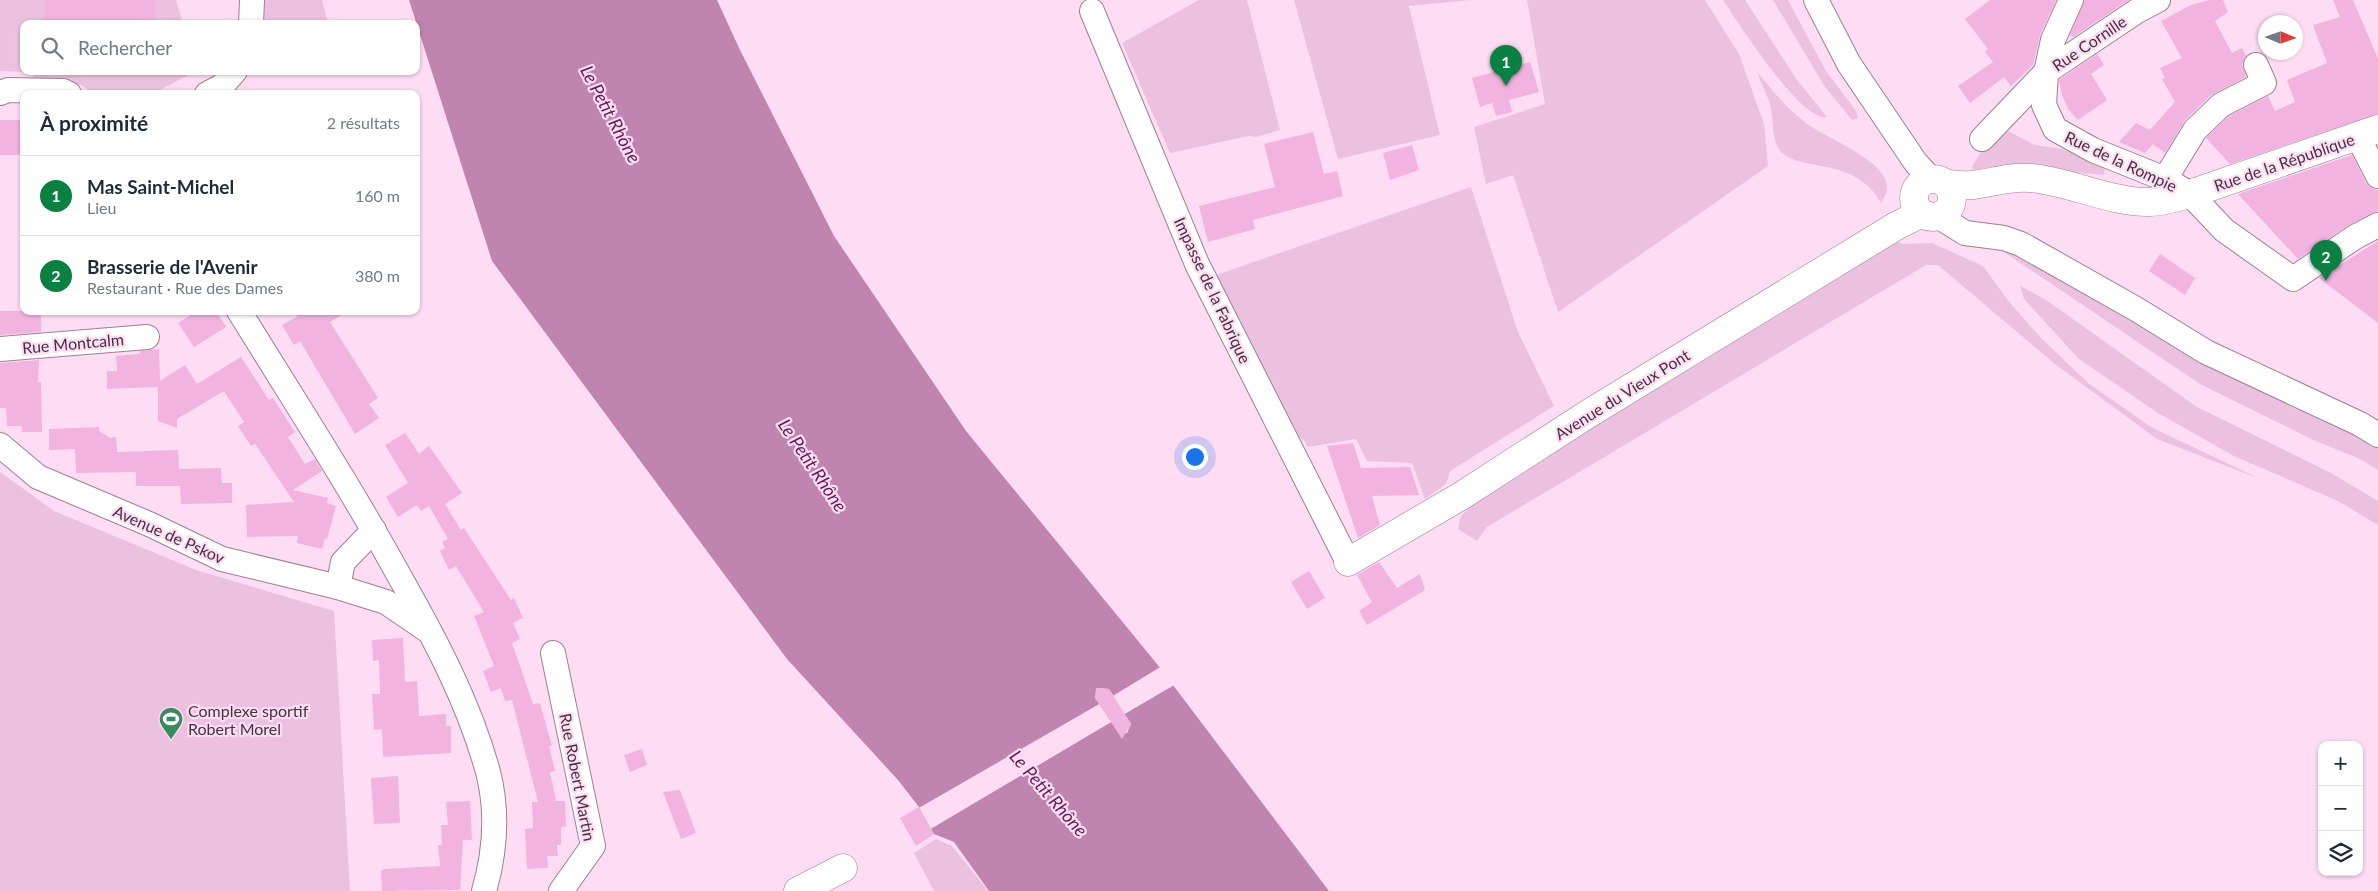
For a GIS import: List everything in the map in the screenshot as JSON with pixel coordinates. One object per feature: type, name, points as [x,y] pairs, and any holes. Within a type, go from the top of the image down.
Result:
[{"type":"street","points":[[251,20],[252,0]]},
{"type":"street","points":[[1816,0],[1850,64],[1938,197],[1965,233],[2004,238],[2021,244],[2136,309],[2206,352],[2360,424],[2378,435]]},
{"type":"street","name":"Rue de la Rompie","points":[[2071,0],[2053,40],[2046,72],[2044,105],[2055,129],[2093,150],[2165,180],[2190,194],[2224,230],[2293,279],[2355,237],[2378,225]]},
{"type":"street","name":"Rue Cornille","points":[[2046,72],[2137,11],[2158,0]]},
{"type":"street","name":"Impasse de la Fabrique","points":[[1092,11],[1197,264],[1348,562]]},
{"type":"street","points":[[2165,180],[2194,130],[2221,105],[2264,83],[2256,65]]},
{"type":"street","points":[[1982,140],[2046,72]]},
{"type":"street","points":[[214,90],[222,86],[232,75]]},
{"type":"street","points":[[0,93],[8,90],[20,90]]},
{"type":"street","points":[[2368,133],[2378,176]]},
{"type":"street","name":"Rue de la République","points":[[2190,194],[2368,133]]},
{"type":"street","name":"Avenue du Vieux Pont","points":[[1348,562],[1453,501],[1588,414],[1896,226],[1938,197],[2012,178],[2030,178],[2066,183],[2112,196],[2147,202],[2190,194]]},
{"type":"street","points":[[241,315],[374,530],[431,632],[464,701],[488,773],[494,811],[492,865],[484,891]]},
{"type":"street","name":"Rue Montcalm","points":[[0,349],[147,337]]},
{"type":"street","name":"Avenue de Pskov","points":[[0,445],[38,477],[148,524],[222,559],[338,587],[386,602],[431,632]]},
{"type":"street","points":[[338,587],[343,562],[374,530]]},
{"type":"street","name":"Rue Robert Martin","points":[[553,653],[593,846],[561,891]]},
{"type":"street","points":[[798,891],[843,868]]},
{"type":"shaded area","points":[[0,0],[176,0],[182,20],[20,20],[20,72],[0,71]]},
{"type":"shaded area","points":[[264,0],[322,0],[327,20],[262,20]]},
{"type":"shaded area","points":[[1199,0],[1247,0],[1280,130],[1256,137],[1249,136],[1170,153],[1122,43]]},
{"type":"shaded area","points":[[1294,0],[1471,0],[1409,6],[1440,135],[1338,159]]},
{"type":"shaded area","points":[[1527,0],[1705,0],[1739,54],[1764,124],[1768,166],[1558,312],[1513,175],[1486,184],[1474,127],[1545,104]]},
{"type":"shaded area","points":[[1723,0],[1745,0],[1797,80],[1827,117],[1816,115],[1787,88],[1755,48]]},
{"type":"shaded area","points":[[1773,0],[1788,0],[1826,71],[1856,111],[1858,118],[1852,120],[1825,87]]},
{"type":"shaded area","points":[[1757,72],[1784,103],[1802,120],[1864,157],[1875,166],[1883,175],[1887,185],[1881,203],[1870,188],[1856,177],[1842,171],[1798,161],[1787,156],[1779,149],[1775,139],[1770,104]]},
{"type":"shaded area","points":[[31,75],[188,75],[160,90],[89,90],[81,85]]},
{"type":"shaded area","points":[[2008,131],[2035,145],[2062,149],[2105,166],[2104,175],[2072,172],[1975,175],[1972,167],[1983,150],[1996,137]]},
{"type":"shaded area","points":[[1471,187],[1518,332],[1554,406],[1450,471],[1446,484],[1425,499],[1412,463],[1367,461],[1356,439],[1308,447],[1304,440],[1288,432],[1216,275]]},
{"type":"shaded area","points":[[1897,241],[1902,244],[1932,243],[1983,266],[2010,303],[2041,338],[2088,383],[2151,427],[2260,479],[2157,439],[2055,364],[1938,265],[1926,265],[1487,527],[1477,541],[1458,529],[1461,516],[1472,505],[1542,457]]},
{"type":"shaded area","points":[[2006,247],[2378,447],[2378,470],[2360,459],[2311,439],[2200,384],[2001,250]]},
{"type":"shaded area","points":[[2020,286],[2046,300],[2197,407],[2331,473],[2378,501],[2378,525],[2338,501],[2234,456],[2158,413],[2079,359],[2024,299]]},
{"type":"shaded area","name":"Complexe sportif Robert Morel","points":[[0,472],[54,511],[196,570],[334,611],[350,891],[0,891]]},
{"type":"shaded area","points":[[936,839],[952,846],[988,891],[934,891],[914,853]]},
{"type":"water","name":"Le Petit Rhône","points":[[409,0],[717,0],[740,50],[834,236],[966,431],[1157,664],[1329,891],[989,891],[954,842],[934,834],[919,807],[898,780],[787,659],[492,261],[420,35],[420,20],[415,20]],"holes":[[[1099,688],[1109,689],[1131,724],[1127,733],[1122,734],[1095,698]]]},
{"type":"pier","points":[[1162,666],[1176,684],[1123,715],[1111,697]]},
{"type":"pier","points":[[1101,703],[1113,721],[929,830],[917,809]]},
{"type":"building","points":[[46,0],[154,0],[155,20],[44,20]]},
{"type":"building","points":[[1990,0],[2056,0],[2040,35],[2033,65],[2011,86],[2004,77],[1970,103],[1958,86],[1993,62],[1985,52],[1988,49],[1965,19]]},
{"type":"building","points":[[2085,0],[2129,0],[2073,37],[2070,35]]},
{"type":"building","points":[[2209,0],[2223,0],[2228,12],[2215,21],[2232,53],[2242,48],[2246,56],[2242,64],[2246,77],[2211,95],[2185,120],[2165,153],[2153,144],[2145,153],[2119,142],[2136,123],[2150,130],[2175,102],[2162,79],[2165,78],[2160,68],[2182,58],[2161,21],[2191,5]]},
{"type":"building","points":[[2333,0],[2353,0],[2378,59],[2378,114],[2230,164],[2206,138],[2229,116],[2268,96],[2275,111],[2295,102],[2287,80],[2327,63],[2313,25],[2340,17]]},
{"type":"building","points":[[2097,54],[2104,65],[2091,74],[2107,100],[2078,120],[2068,109],[2062,95],[2059,80]]},
{"type":"building","points":[[1530,62],[1539,92],[1509,100],[1512,112],[1496,116],[1492,103],[1480,107],[1472,78]]},
{"type":"building","points":[[0,120],[20,120],[20,155],[0,155]]},
{"type":"building","points":[[1313,132],[1324,174],[1337,171],[1343,196],[1253,220],[1255,229],[1208,242],[1199,206],[1275,187],[1264,144]]},
{"type":"building","points":[[1412,145],[1419,170],[1390,180],[1383,153]]},
{"type":"building","points":[[2352,155],[2366,183],[2371,188],[2378,190],[2378,211],[2347,226],[2298,259],[2238,194]]},
{"type":"building","points":[[2378,241],[2378,323],[2319,278]]},
{"type":"building","points":[[2160,254],[2195,278],[2185,295],[2149,271]]},
{"type":"building","points":[[0,311],[20,311],[20,315],[41,315],[41,332],[0,335]]},
{"type":"building","points":[[191,315],[218,315],[226,327],[194,347],[178,323]]},
{"type":"building","points":[[296,315],[341,315],[330,322],[378,398],[369,404],[379,418],[355,434],[300,341],[294,345],[282,325],[297,317]]},
{"type":"building","points":[[159,349],[160,381],[185,365],[197,384],[241,357],[269,400],[273,398],[295,432],[288,437],[305,464],[315,459],[322,471],[293,490],[328,498],[327,503],[336,506],[327,539],[325,538],[322,549],[297,543],[298,536],[247,537],[246,505],[294,502],[255,444],[251,446],[238,426],[244,422],[224,391],[177,419],[177,428],[158,421],[158,387],[107,389],[107,371],[117,371],[116,356],[140,354],[140,351]]},
{"type":"building","points":[[39,360],[38,382],[41,382],[42,432],[22,432],[22,426],[7,426],[6,408],[0,408],[0,363]]},
{"type":"building","points":[[99,427],[99,431],[110,438],[116,437],[117,452],[178,450],[179,469],[221,468],[222,483],[232,483],[232,503],[181,504],[180,486],[136,486],[136,472],[76,473],[75,449],[49,450],[49,429]]},
{"type":"building","points":[[405,433],[419,454],[429,446],[462,493],[445,504],[461,530],[464,528],[511,600],[514,598],[523,618],[513,623],[520,639],[512,643],[533,704],[540,703],[552,746],[549,746],[555,771],[550,772],[556,801],[565,801],[566,826],[561,827],[561,845],[557,845],[558,856],[547,856],[548,868],[527,869],[525,829],[533,828],[532,802],[538,802],[512,700],[505,701],[501,688],[491,692],[483,671],[494,666],[474,616],[484,612],[456,566],[449,570],[440,551],[445,548],[442,542],[448,539],[429,506],[421,511],[417,505],[398,517],[386,497],[408,483],[385,445]]},
{"type":"building","points":[[1353,443],[1361,468],[1410,467],[1419,495],[1372,496],[1380,525],[1358,538],[1327,446]]},
{"type":"building","points":[[1379,562],[1397,588],[1420,574],[1425,590],[1367,625],[1359,611],[1372,602],[1357,575]]},
{"type":"building","points":[[1309,571],[1325,598],[1307,609],[1291,582]]},
{"type":"building","points":[[403,638],[405,682],[417,681],[419,716],[446,714],[446,726],[451,726],[451,753],[383,757],[382,729],[374,730],[372,694],[380,694],[379,660],[373,661],[372,640]]},
{"type":"building","points":[[1096,688],[1109,689],[1131,724],[1122,739],[1095,698]]},
{"type":"building","points":[[642,749],[647,765],[630,772],[624,755]]},
{"type":"building","points":[[398,776],[400,823],[374,824],[371,778]]},
{"type":"building","points":[[680,790],[696,833],[681,839],[663,792]]},
{"type":"building","points":[[470,801],[472,840],[463,840],[460,890],[382,891],[381,871],[384,869],[440,866],[438,845],[442,845],[441,825],[448,825],[446,802]]},
{"type":"building","points":[[919,807],[934,834],[916,846],[900,818]]},
{"type":"place","name":"Mas Saint-Michel","points":[[1506,86]]},
{"type":"place","name":"Brasserie de l'Avenir","points":[[2326,281]]},
{"type":"place","name":"Complexe sportif Robert Morel","points":[[171,740]]}]
